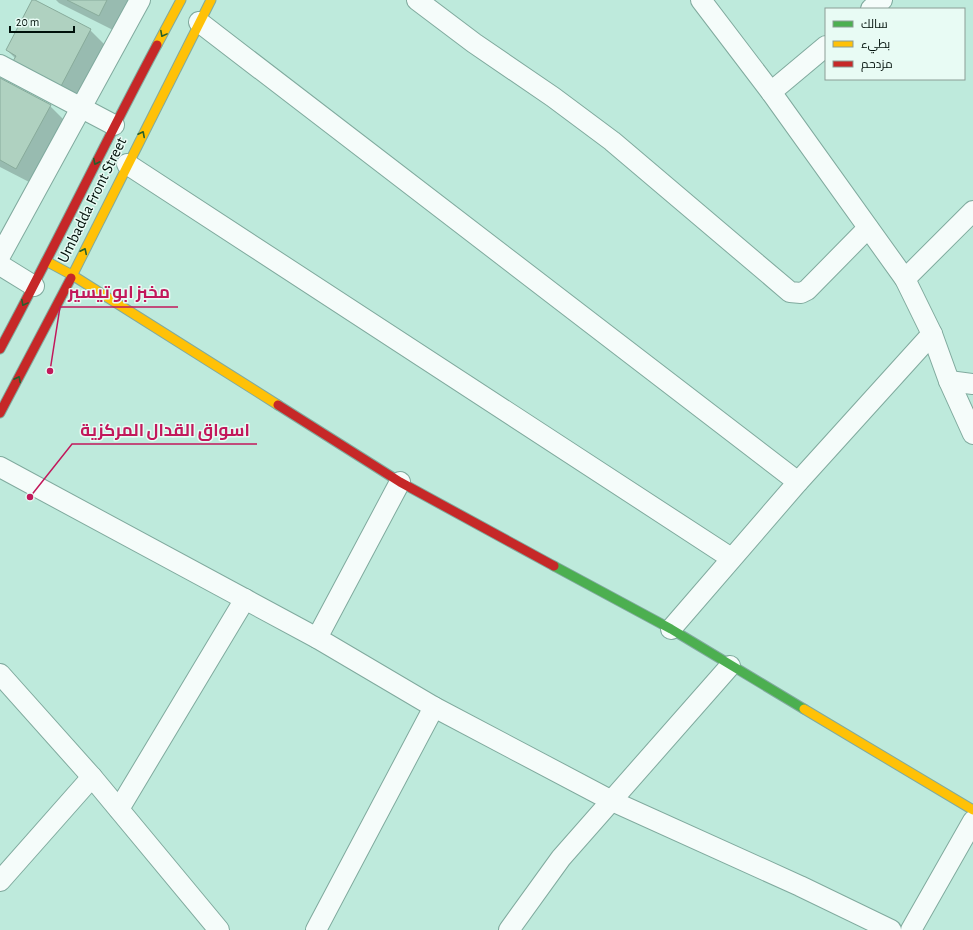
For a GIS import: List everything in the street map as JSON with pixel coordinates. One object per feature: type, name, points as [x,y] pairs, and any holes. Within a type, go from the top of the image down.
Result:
[{"type":"street","points":[[0,256],[140,0]]},
{"type":"street","name":"Umbadda Front Street","points":[[0,349],[34,286],[114,126],[181,0]]},
{"type":"street","name":"Umbadda Front Street","points":[[0,413],[72,275],[211,0]]},
{"type":"street","points":[[417,0],[474,43],[553,97],[612,141],[790,292],[801,293],[807,290],[868,228]]},
{"type":"street","points":[[700,0],[771,92],[905,279],[932,334],[949,381],[973,434]]},
{"type":"street","points":[[872,8],[882,0]]},
{"type":"street","points":[[199,22],[798,482]]},
{"type":"street","points":[[771,92],[825,47]]},
{"type":"street","points":[[0,65],[114,126]]},
{"type":"street","points":[[127,164],[732,558]]},
{"type":"street","points":[[905,279],[973,211]]},
{"type":"street","points":[[46,261],[72,275],[400,482],[671,629],[730,666],[973,810]]},
{"type":"street","points":[[0,265],[34,286]]},
{"type":"street","points":[[671,629],[798,482],[932,334]]},
{"type":"street","points":[[949,381],[973,384]]},
{"type":"street","points":[[0,467],[317,638],[434,707],[612,801],[800,886],[891,930]]},
{"type":"street","points":[[317,638],[400,482]]},
{"type":"street","points":[[119,809],[244,599]]},
{"type":"street","points":[[510,930],[561,858],[730,666]]},
{"type":"street","points":[[0,674],[92,777],[219,930]]},
{"type":"street","points":[[316,930],[434,707]]},
{"type":"street","points":[[0,881],[92,777]]},
{"type":"street","points":[[912,930],[973,821]]},
{"type":"building","points":[[32,0],[35,0],[91,29],[60,88],[12,63],[16,56],[6,50]]},
{"type":"building","points":[[67,0],[107,0],[99,16]]},
{"type":"building","points":[[0,78],[51,105],[16,169],[0,160]]},
{"type":"traffic: fast","points":[[554,566],[671,629],[804,709]]},
{"type":"traffic: slow","points":[[157,45],[181,0]]},
{"type":"traffic: slow","points":[[71,278],[211,0]]},
{"type":"traffic: slow","points":[[46,261],[72,275],[278,405]]},
{"type":"traffic: slow","points":[[804,709],[973,810]]},
{"type":"traffic: jam","points":[[0,349],[157,45]]},
{"type":"traffic: jam","points":[[0,413],[71,278]]},
{"type":"traffic: jam","points":[[278,405],[400,482],[554,566]]},
{"type":"place","name":"مخبز ابو تيسير","points":[[50,371]]},
{"type":"place","name":"اسواق القدال المركزية","points":[[30,497]]}]
